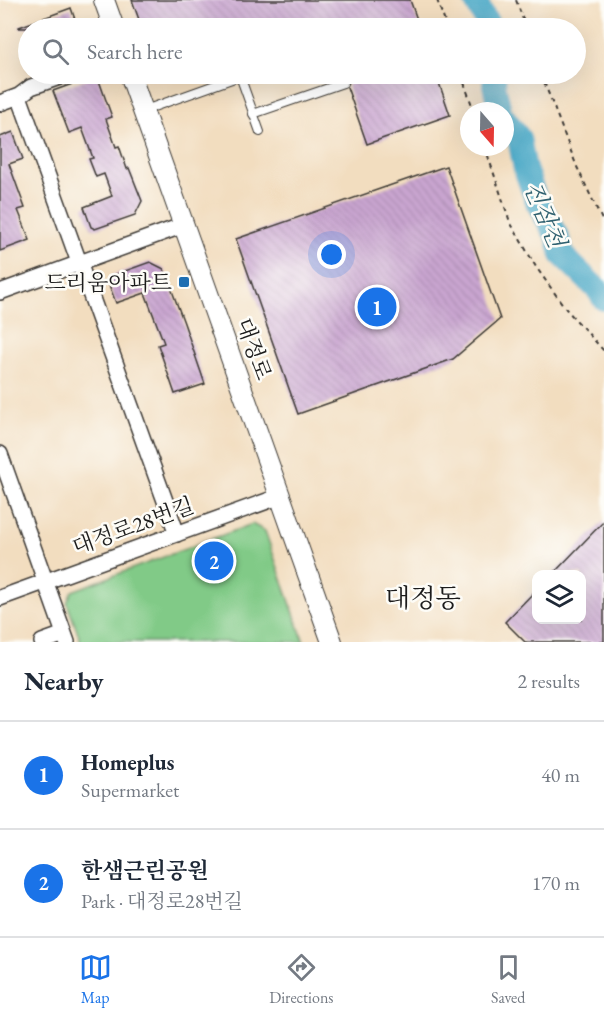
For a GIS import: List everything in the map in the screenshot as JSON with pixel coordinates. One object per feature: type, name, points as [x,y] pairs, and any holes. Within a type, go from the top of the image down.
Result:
[{"type":"street","points":[[104,0],[110,18]]},
{"type":"street","points":[[0,103],[20,96],[31,87],[40,84]]},
{"type":"street","name":"대정로","points":[[134,84],[332,642]]},
{"type":"street","points":[[20,96],[177,534]]},
{"type":"street","points":[[0,292],[184,225]]},
{"type":"street","points":[[0,454],[66,638],[42,642]]},
{"type":"street","name":"대정로28번길","points":[[0,598],[281,496]]},
{"type":"lane","points":[[144,111],[218,84]]},
{"type":"lane","points":[[243,84],[260,132]]},
{"type":"lane","points":[[253,114],[340,84]]},
{"type":"path","points":[[437,0],[443,18]]},
{"type":"path","points":[[516,0],[522,18]]},
{"type":"path","points":[[465,84],[471,102]]},
{"type":"path","points":[[545,84],[577,167],[604,224]]},
{"type":"path","points":[[488,156],[510,222],[531,258],[566,309],[604,351]]},
{"type":"green space","points":[[252,524],[265,531],[304,642],[81,642],[67,603],[72,591]]},
{"type":"building","points":[[132,0],[410,0],[416,18],[138,18]]},
{"type":"building","points":[[71,8],[74,18],[44,18]]},
{"type":"building","points":[[72,84],[100,84],[112,117],[106,119],[116,147],[119,146],[142,201],[135,215],[95,229],[91,227],[84,207],[112,196],[104,174],[96,177],[89,159],[93,158],[82,128],[69,133],[53,91]]},
{"type":"building","points":[[348,84],[439,84],[450,115],[367,144],[347,87]]},
{"type":"building","points":[[13,132],[23,159],[9,164],[25,208],[18,210],[30,240],[0,251],[0,137]]},
{"type":"building","points":[[446,166],[500,319],[453,359],[298,414],[236,239]]},
{"type":"building","points":[[150,262],[164,269],[205,384],[175,394],[158,345],[164,343],[145,293],[116,303],[108,282],[111,276]]},
{"type":"building","points":[[604,521],[604,642],[525,642],[505,622],[532,594],[532,624],[586,624],[586,570],[557,570]]},
{"type":"waterway","name":"진잠천","points":[[475,0],[485,18]]},
{"type":"waterway","name":"진잠천","points":[[494,84],[498,102]]},
{"type":"waterway","name":"진잠천","points":[[514,131],[519,138],[525,169],[537,202],[558,238],[562,255],[598,290],[604,299]]},
{"type":"place","name":"드리움아파트","points":[[184,282]]},
{"type":"place","name":"Homeplus","points":[[377,307]]},
{"type":"place","name":"한샘근린공원","points":[[214,561]]},
{"type":"district","name":"대정동","points":[[423,598]]}]
